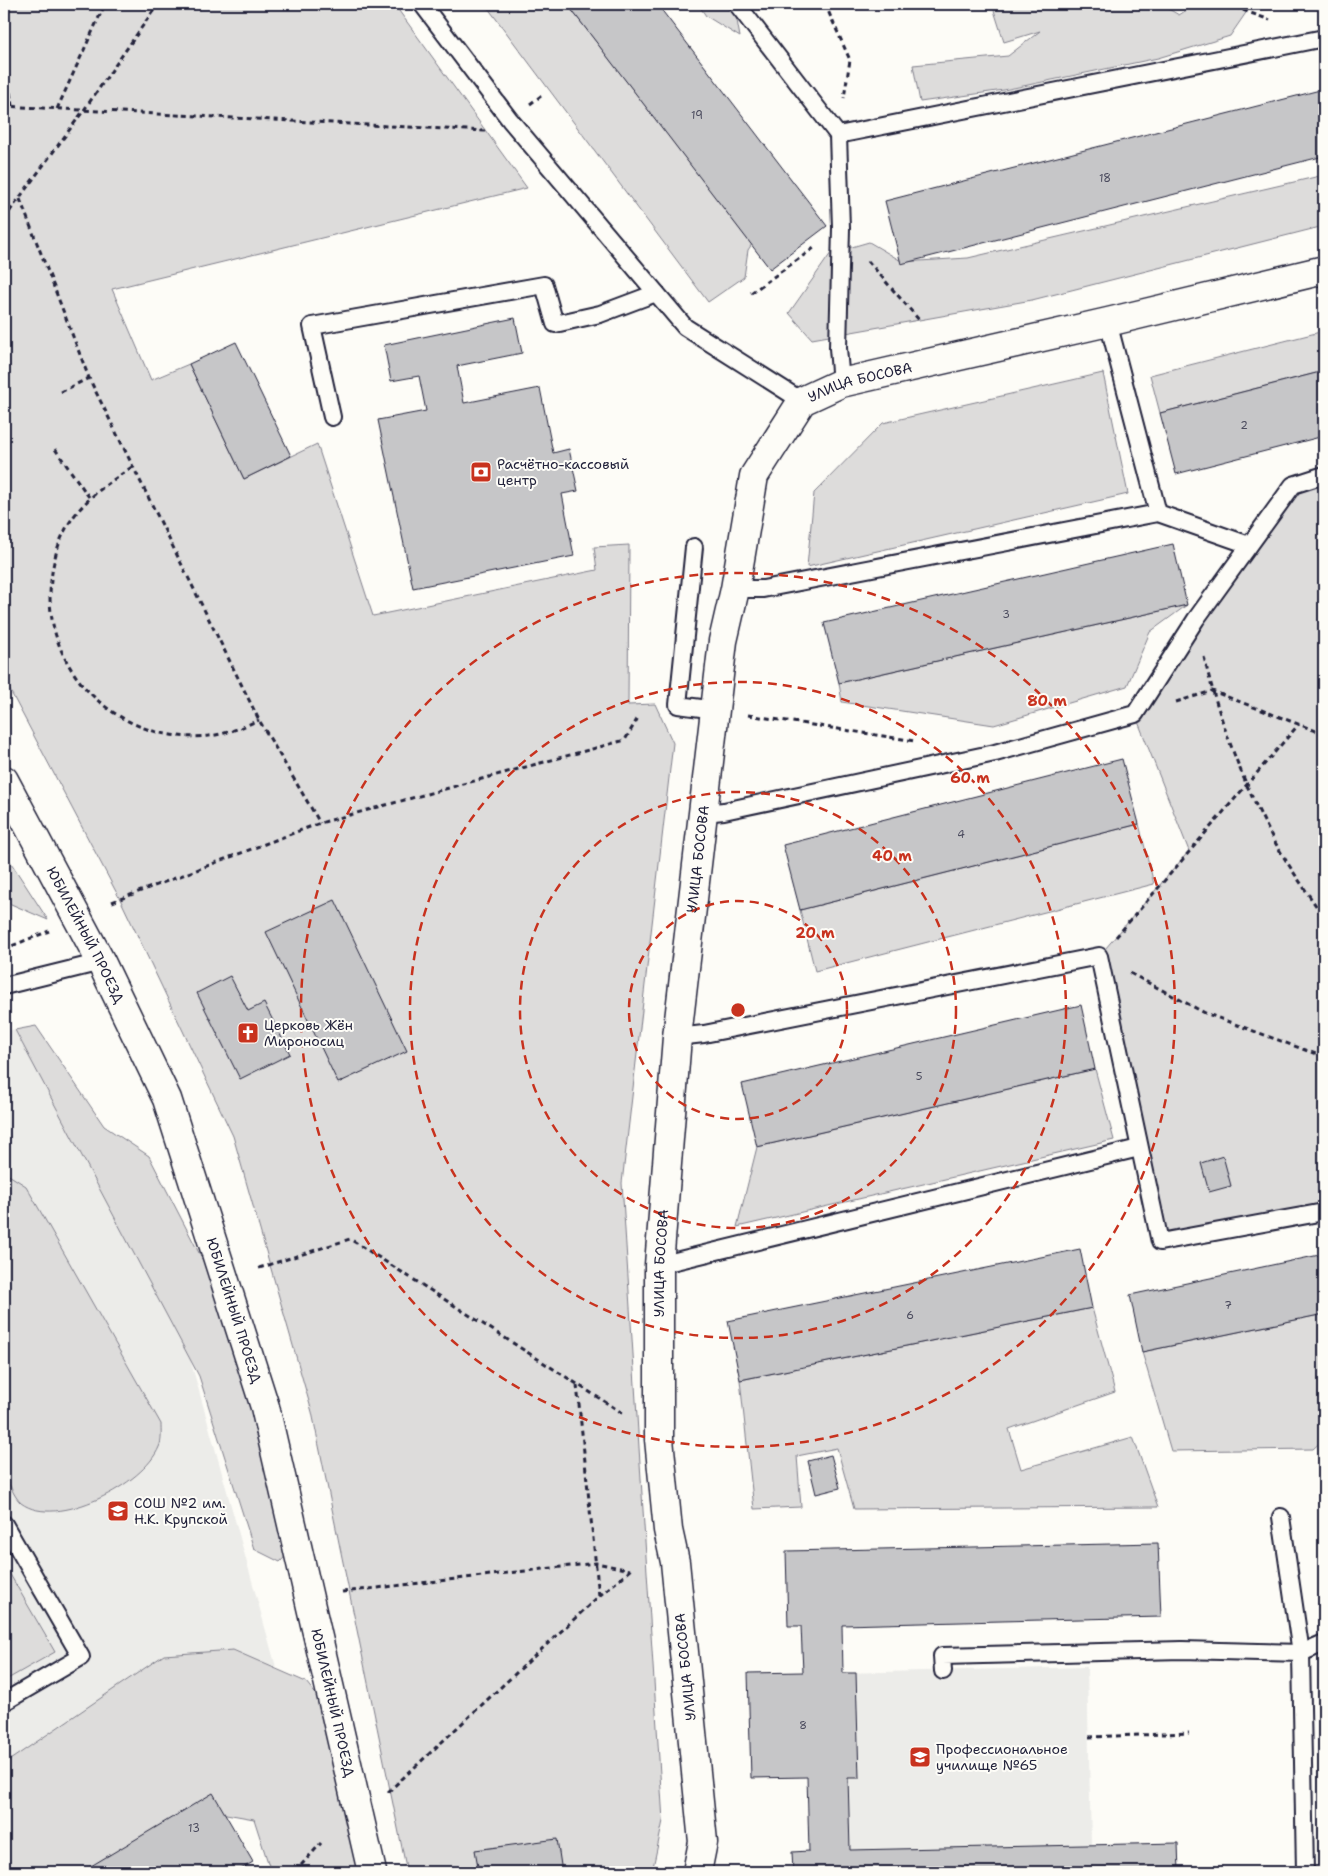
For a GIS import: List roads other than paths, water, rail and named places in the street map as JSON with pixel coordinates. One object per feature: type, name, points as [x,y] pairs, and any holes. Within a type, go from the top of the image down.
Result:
[{"type":"street","name":"УЛИЦА БОСОВА","points":[[697,1872],[703,1842],[675,1562],[668,1530],[659,1439],[659,1264],[676,1037],[723,641],[735,589],[754,476],[802,401],[841,383],[1324,270]]},
{"type":"street","name":"ЮБИЛЕЙНЫЙ ПРОЕЗД","points":[[4,780],[101,962],[167,1099],[265,1408],[372,1872]]},
{"type":"lane","points":[[422,4],[510,120],[686,327],[802,401]]},
{"type":"lane","points":[[737,4],[838,135],[841,228],[838,348],[841,383]]},
{"type":"lane","points":[[838,135],[1324,38]]},
{"type":"lane","points":[[332,417],[312,326],[544,285],[554,324],[600,314],[656,293]]},
{"type":"lane","points":[[1108,322],[1158,513]]},
{"type":"lane","points":[[703,813],[724,811],[994,753],[1135,714],[1196,620],[1293,486],[1324,475]]},
{"type":"lane","points":[[735,589],[763,589],[1158,513],[1249,545]]},
{"type":"lane","points":[[694,547],[678,705],[700,708]]},
{"type":"lane","points":[[676,1037],[704,1034],[1099,956],[1160,1242],[1324,1212]]},
{"type":"lane","points":[[4,986],[101,962]]},
{"type":"lane","points":[[659,1264],[1139,1148]]},
{"type":"lane","points":[[1281,1517],[1301,1653],[1305,1872]]},
{"type":"lane","points":[[4,1524],[81,1657],[4,1702]]},
{"type":"lane","points":[[943,1671],[942,1656],[1182,1650],[1301,1653],[1324,1643]]},
{"type":"place","name":"Расчётно-кассовый центр","points":[[481,472]]},
{"type":"place","name":"Церковь Жён Мироносиц","points":[[248,1033]]},
{"type":"place","name":"СОШ №2 им. Н.К. Крупской","points":[[118,1511]]},
{"type":"place","name":"Профессиональное училище №65","points":[[920,1757]]}]
